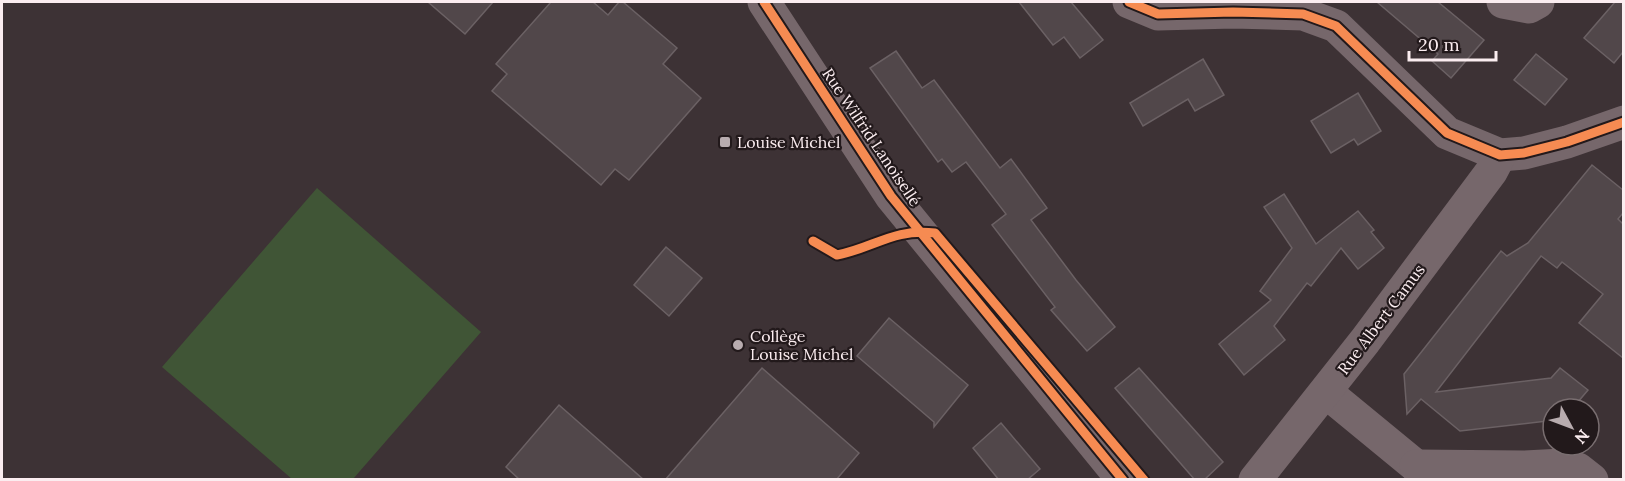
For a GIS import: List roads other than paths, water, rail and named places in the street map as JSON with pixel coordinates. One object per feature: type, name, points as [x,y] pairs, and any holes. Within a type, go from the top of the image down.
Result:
[{"type":"street","name":"Rue Wilfrid Lanoisellé","points":[[764,2],[891,196],[1123,480]]},
{"type":"street","points":[[1129,2],[1158,14],[1233,12],[1303,14],[1336,26],[1447,133],[1500,155],[1524,153],[1567,142],[1623,122]]},
{"type":"street","points":[[1503,2],[1529,7],[1538,2]]},
{"type":"street","name":"Rue Albert Camus","points":[[1255,480],[1326,392],[1491,172],[1500,155]]},
{"type":"street","points":[[1326,392],[1422,473],[1524,467],[1543,472],[1563,465],[1578,469],[1592,480]]},
{"type":"place","name":"Louise Michel","points":[[725,142]]},
{"type":"place","name":"Collège Louise Michel","points":[[738,345]]}]
